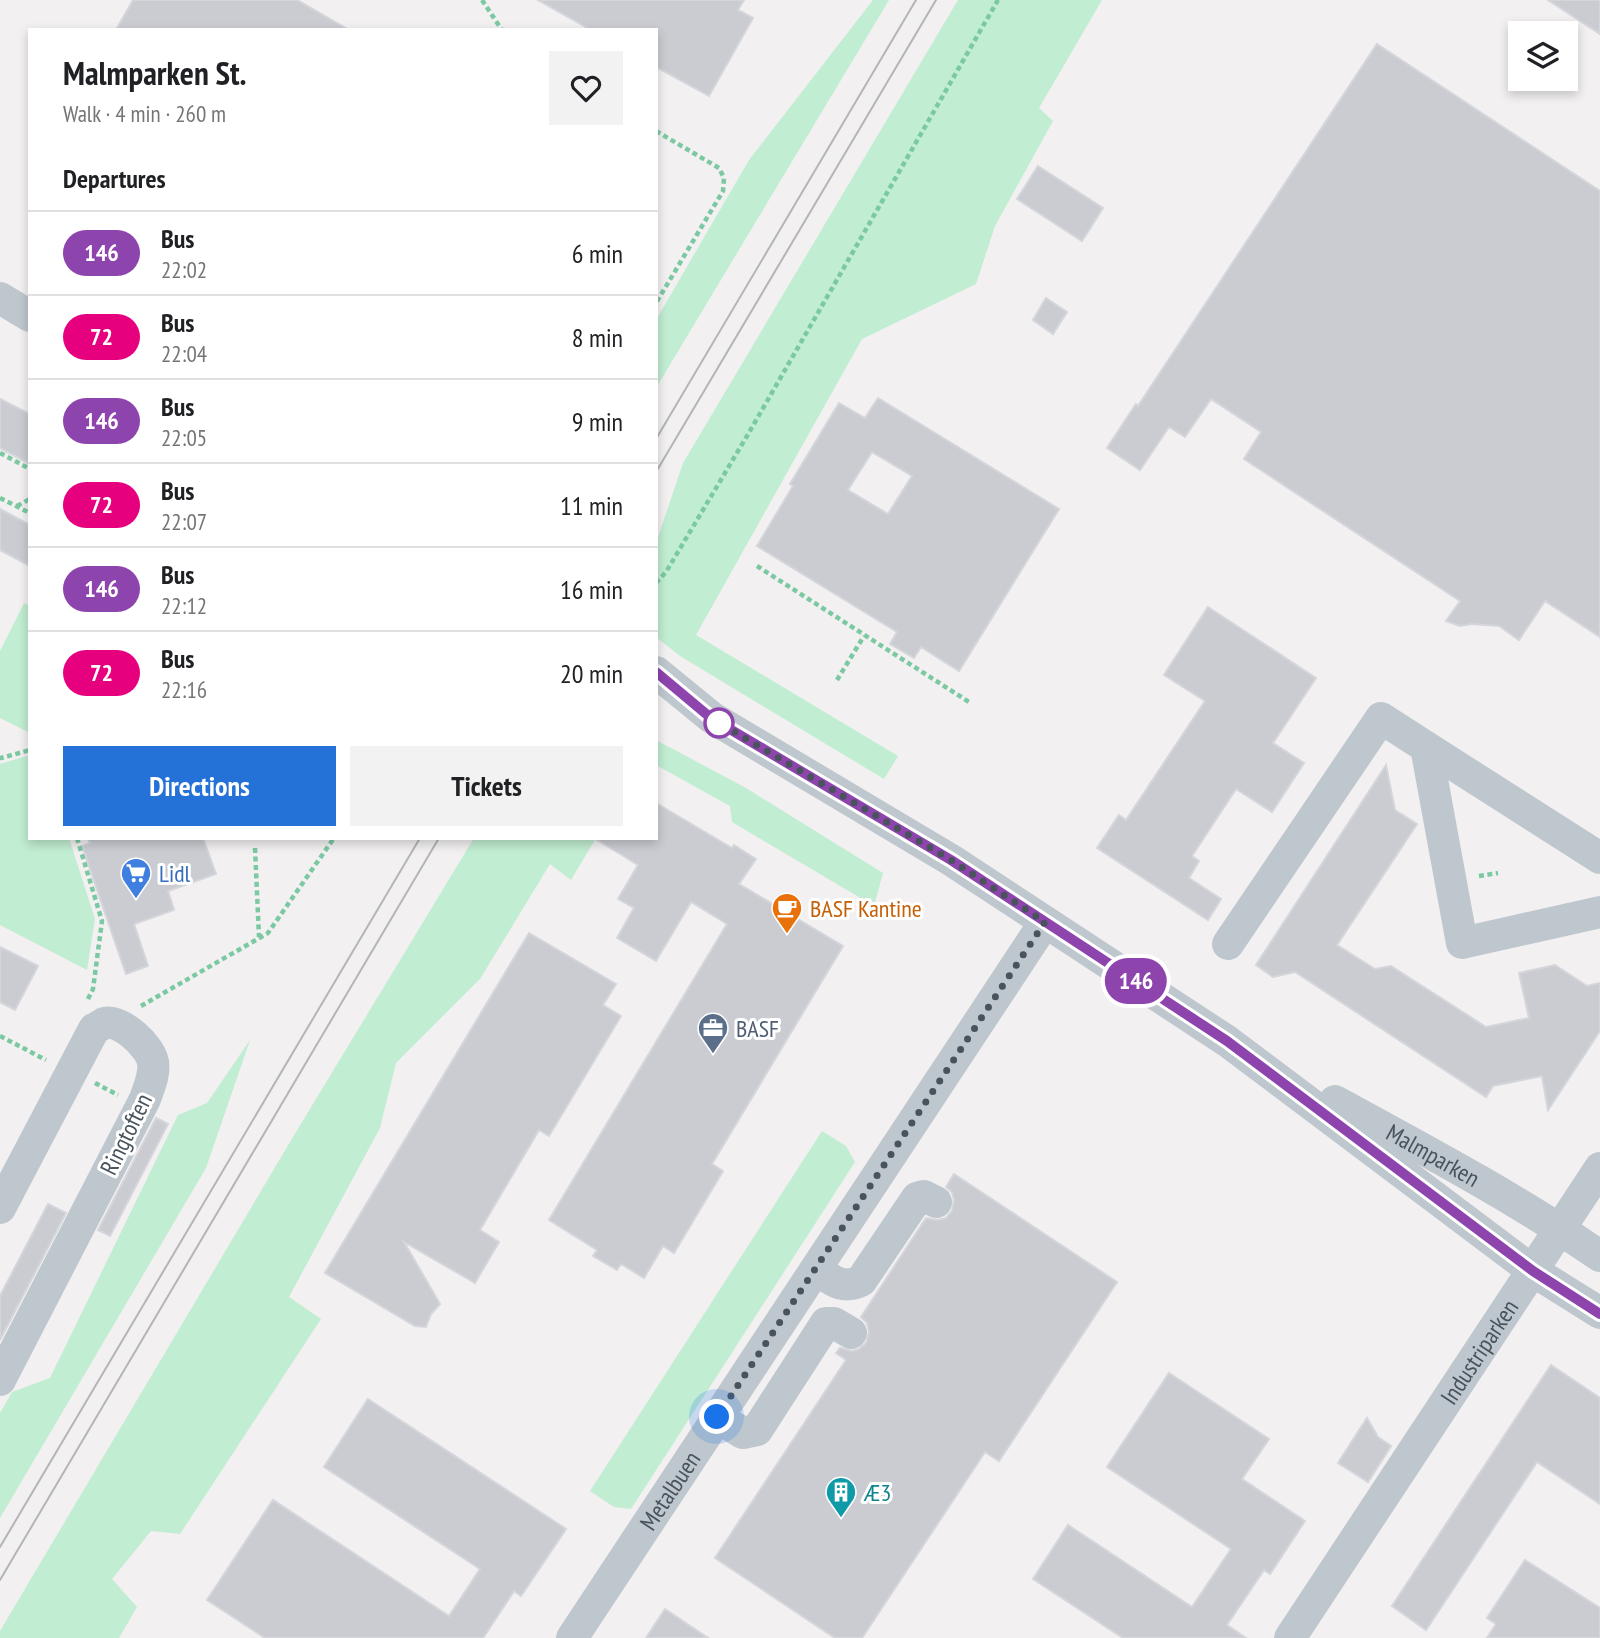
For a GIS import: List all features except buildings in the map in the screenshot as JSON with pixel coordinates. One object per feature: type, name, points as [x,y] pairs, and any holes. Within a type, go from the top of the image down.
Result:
[{"type":"street","points":[[0,298],[28,315]]},
{"type":"street","name":"Malmparken","points":[[658,674],[711,718],[951,860],[1227,1041],[1533,1271],[1600,1314]]},
{"type":"street","name":"Malmparken","points":[[658,699],[711,718]]},
{"type":"street","points":[[1228,944],[1381,718],[1600,858]]},
{"type":"street","points":[[1426,747],[1462,943],[1600,912]]},
{"type":"street","name":"Metalbuen","points":[[572,1638],[1045,922]]},
{"type":"street","points":[[0,1208],[89,1037],[94,1029],[103,1023],[97,1017]]},
{"type":"street","name":"Ringtoften","points":[[0,1380],[145,1099],[152,1080],[153,1063],[150,1051],[122,1027],[97,1017]]},
{"type":"street","name":"Malmparken","points":[[1227,1041],[1488,1185],[1560,1228],[1600,1256]]},
{"type":"street","name":"Industriparken","points":[[1290,1638],[1600,1168]]},
{"type":"street","points":[[816,1269],[835,1283],[850,1286],[861,1281],[917,1198],[924,1196],[936,1202]]},
{"type":"street","points":[[717,1417],[743,1433],[757,1430],[826,1323],[834,1323],[850,1333]]},
{"type":"path","points":[[481,0],[501,28]]},
{"type":"path","points":[[658,581],[666,572],[747,436],[998,0]]},
{"type":"path","points":[[658,132],[719,168],[724,178],[723,191],[658,300]]},
{"type":"path","points":[[0,453],[28,468]]},
{"type":"path","points":[[0,498],[28,512]]},
{"type":"path","points":[[17,507],[28,500]]},
{"type":"path","points":[[757,566],[969,702]]},
{"type":"path","points":[[837,680],[864,636]]},
{"type":"path","points":[[0,756],[1,758],[28,751]]},
{"type":"path","points":[[78,840],[102,921],[93,989],[97,1017],[268,933],[333,840]]},
{"type":"path","points":[[256,848],[260,937]]},
{"type":"green space","points":[[873,0],[889,0],[658,385],[658,317],[749,160]]},
{"type":"green space","points":[[958,0],[1102,0],[1039,108],[1053,121],[995,226],[976,284],[862,339],[696,635],[898,756],[884,779],[680,656],[658,639],[658,537],[683,463]]},
{"type":"green space","points":[[24,603],[28,605],[28,732],[0,718],[0,651]]},
{"type":"green space","points":[[658,741],[746,788],[883,873],[874,906],[732,822],[730,806],[658,766]]},
{"type":"green space","points":[[28,756],[28,840],[70,840],[95,919],[87,970],[0,925],[0,764]]},
{"type":"green space","points":[[473,840],[595,840],[571,880],[550,864],[480,979],[396,1063],[380,1128],[289,1297],[321,1319],[180,1534],[151,1531],[112,1579],[137,1607],[119,1638],[0,1638],[0,1631]]},
{"type":"green space","points":[[250,1040],[206,1168],[0,1518],[0,1413],[12,1392],[50,1378],[178,1115],[207,1103]]},
{"type":"green space","points":[[822,1131],[846,1146],[855,1162],[631,1509],[614,1507],[590,1491]]},
{"type":"tram line","points":[[658,436],[916,0]]},
{"type":"tram line","points":[[658,469],[936,0]]},
{"type":"tram line","points":[[0,1547],[419,840]]},
{"type":"tram line","points":[[0,1580],[438,840]]},
{"type":"bus line","name":"146","points":[[658,674],[711,718],[951,860],[1227,1041],[1533,1271],[1600,1314]]},
{"type":"place","name":"Lidl","points":[[136,900]]},
{"type":"place","name":"BASF Kantine","points":[[787,935]]},
{"type":"place","name":"BASF","points":[[713,1055]]},
{"type":"place","name":"Æ3","points":[[841,1519]]},
{"type":"route","points":[[717,1417],[1045,922],[951,860],[711,718],[719,723]]}]
